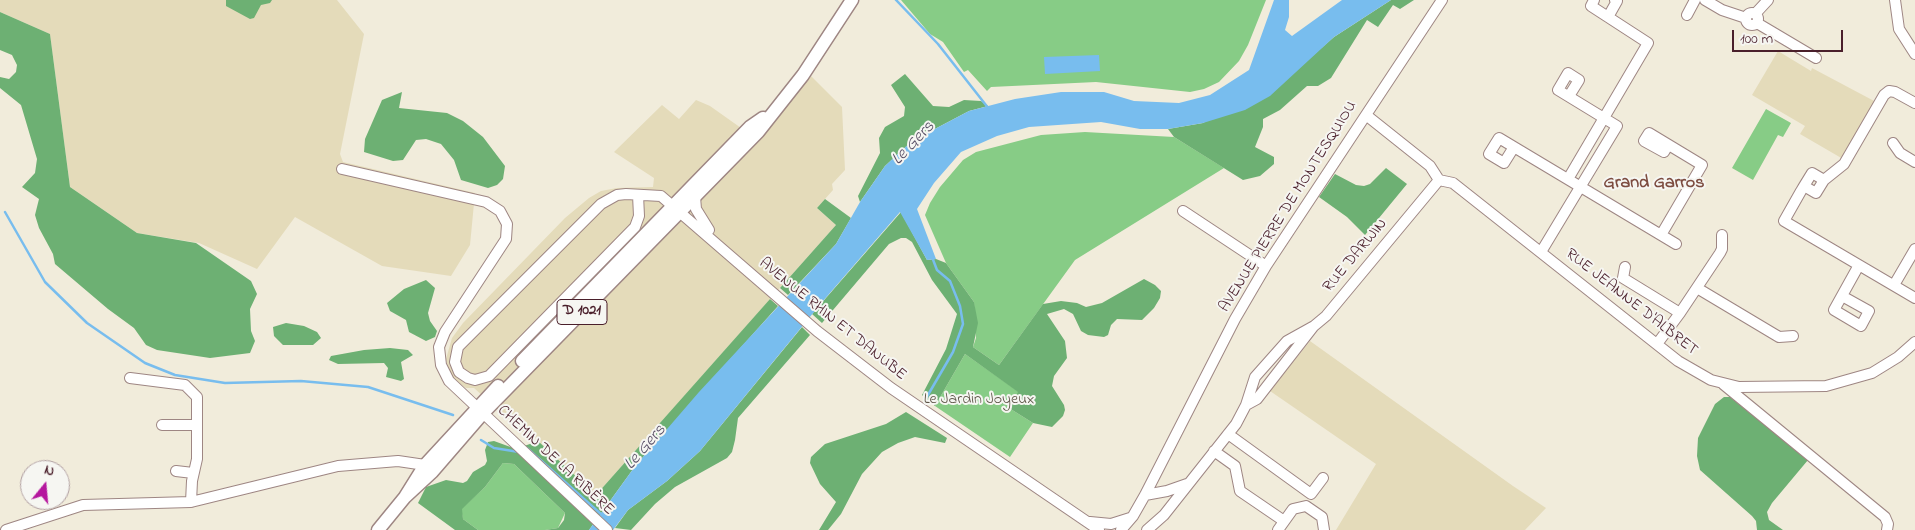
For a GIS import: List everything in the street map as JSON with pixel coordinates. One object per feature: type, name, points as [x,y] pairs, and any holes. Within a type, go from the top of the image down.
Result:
[{"type":"main road","name":"D 1021","points":[[678,208],[695,197],[758,132],[824,45],[852,0]]},
{"type":"main road","name":"D 1021","points":[[378,530],[479,410],[678,208],[750,128],[777,107]]},
{"type":"street","name":"AVENUE PIERRE DE MONTESQUIOU","points":[[1121,530],[1133,516],[1145,495],[1235,319],[1266,266],[1442,0]]},
{"type":"street","points":[[1568,179],[1648,43],[1590,6],[1594,0]]},
{"type":"street","points":[[1608,17],[1617,1],[1615,0]]},
{"type":"street","points":[[1686,15],[1695,0]]},
{"type":"street","points":[[1705,0],[1722,10],[1753,18],[1816,58]]},
{"type":"street","points":[[1753,18],[1768,0]]},
{"type":"street","points":[[1895,0],[1899,29],[1915,54]]},
{"type":"street","points":[[1804,186],[1816,193],[1824,180],[1844,164],[1884,95],[1889,91],[1895,92],[1915,103]]},
{"type":"street","points":[[1541,252],[1617,126],[1569,96]]},
{"type":"street","name":"RUE JEANNE D'ALBRET","points":[[1366,115],[1430,166],[1439,180],[1453,183],[1695,372],[1723,384],[1754,388],[1809,388],[1843,383],[1884,366],[1915,342]]},
{"type":"street","points":[[1893,143],[1900,153],[1915,162]]},
{"type":"street","points":[[1661,235],[1702,165],[1668,145]]},
{"type":"street","points":[[1514,146],[1676,244]]},
{"type":"street","points":[[342,169],[486,202],[494,206],[504,217],[507,231],[506,239],[445,332],[439,347],[440,365],[454,362],[459,372],[468,378],[482,379],[489,376],[635,227],[639,216],[638,195]]},
{"type":"street","points":[[1824,180],[1812,173],[1784,221],[1915,298]]},
{"type":"street","name":"RUE DARWIN","points":[[1246,406],[1251,384],[1287,341],[1314,326],[1326,316],[1439,180]]},
{"type":"street","name":"AVENUE RHIN ET DANUBE","points":[[454,362],[458,347],[601,204],[617,195],[661,196],[678,208],[817,331],[918,408],[1094,527],[1105,530]]},
{"type":"street","name":"AVENUE RHIN ET DANUBE","points":[[695,197],[696,209],[700,219],[728,252]]},
{"type":"street","points":[[1183,211],[1266,266]]},
{"type":"street","points":[[1657,344],[1722,249],[1722,235]]},
{"type":"street","points":[[1894,285],[1914,251]]},
{"type":"street","points":[[1842,296],[1859,265]]},
{"type":"street","points":[[1624,267],[1623,278],[1680,313]]},
{"type":"street","points":[[1697,288],[1779,337],[1793,336]]},
{"type":"street","points":[[1146,530],[1164,515],[1236,424],[1246,406],[1257,399],[1314,326]]},
{"type":"street","name":"CHEMIN DE LA RIBÈRE","points":[[440,365],[448,381],[607,530]]},
{"type":"street","points":[[130,378],[179,383],[190,388],[197,397],[197,459],[193,473],[191,502]]},
{"type":"street","points":[[1723,384],[1885,518],[1888,524],[1887,530]]},
{"type":"street","points":[[162,425],[197,425]]},
{"type":"street","points":[[1228,434],[1311,494],[1323,478]]},
{"type":"street","points":[[1214,450],[1235,466],[1240,491],[1281,526],[1293,509],[1306,506],[1322,517],[1324,530]]},
{"type":"street","points":[[6,530],[83,505],[191,502],[338,466],[398,461],[428,469]]},
{"type":"street","points":[[176,471],[193,473]]},
{"type":"street","points":[[1145,495],[1167,491],[1189,483]]},
{"type":"street","name":"AVENUE PIERRE DE MONTESQUIOU","points":[[1129,530],[1133,516]]},
{"type":"street","points":[[1094,527],[1111,524],[1133,516]]},
{"type":"shaded area","points":[[0,0],[337,0],[364,34],[340,154],[343,162],[475,193],[470,245],[451,276],[382,266],[295,217],[257,269],[199,243],[137,233],[70,187],[50,34],[0,12]]},
{"type":"shaded area","points":[[1778,51],[1811,71],[1812,68],[1876,102],[1843,159],[1800,134],[1805,126],[1752,95]]},
{"type":"shaded area","points":[[811,76],[842,107],[845,170],[832,184],[833,190],[817,208],[836,225],[596,495],[526,429],[523,432],[474,388],[466,388],[455,380],[449,372],[446,359],[452,338],[463,323],[565,218],[589,198],[601,191],[617,188],[653,187],[654,178],[614,152],[662,105],[679,119],[696,100],[710,106],[758,140]]},
{"type":"shaded area","points":[[1310,341],[1546,508],[1525,530],[1336,530],[1376,464],[1270,391]]},
{"type":"green space","points":[[226,0],[272,0],[270,3],[261,5],[254,18],[250,19],[226,6]]},
{"type":"green space","points":[[901,0],[1266,0],[1248,45],[1239,61],[1219,82],[1204,89],[1190,92],[1096,82],[991,87],[987,91],[968,70],[964,72],[943,42],[930,34]]},
{"type":"green space","points":[[1391,0],[1414,0],[1400,9],[1393,5],[1378,27],[1367,20],[1331,78],[1318,86],[1307,86],[1280,110],[1263,119],[1263,127],[1255,147],[1274,157],[1274,164],[1260,176],[1243,180],[1174,137],[1168,129],[1203,123],[1303,64],[1334,37]]},
{"type":"green space","points":[[0,12],[50,34],[70,187],[137,233],[196,243],[251,281],[257,294],[250,309],[251,331],[255,341],[250,353],[210,358],[157,350],[146,345],[134,328],[108,309],[55,264],[53,254],[39,228],[35,215],[39,199],[22,187],[35,173],[37,159],[21,105],[0,88],[0,77],[9,79],[16,72],[17,65],[12,55],[0,50]]},
{"type":"green space","points":[[905,74],[933,106],[949,107],[964,100],[981,101],[988,106],[969,111],[912,141],[885,166],[860,202],[858,196],[880,153],[879,138],[885,127],[904,116],[905,107],[891,85]]},
{"type":"green space","points":[[402,92],[399,108],[447,113],[463,121],[483,137],[505,166],[503,179],[497,185],[488,188],[461,180],[454,160],[441,144],[426,139],[416,140],[403,160],[393,161],[364,152],[365,139],[382,100]]},
{"type":"green space","points":[[1766,109],[1791,123],[1783,137],[1778,135],[1753,180],[1732,168]]},
{"type":"green space","points":[[1085,132],[1174,137],[1224,168],[1075,260],[999,365],[973,347],[976,338],[974,302],[946,263],[925,215],[940,187],[963,160],[976,152],[1041,135]]},
{"type":"green space","points":[[1386,168],[1407,184],[1365,235],[1347,217],[1319,197],[1335,174],[1356,185],[1364,186],[1370,184]]},
{"type":"green space","points":[[825,199],[851,218],[836,244],[788,295],[780,288],[836,225],[817,208]]},
{"type":"green space","points":[[901,212],[927,260],[936,259],[946,263],[974,302],[978,323],[973,347],[999,365],[1043,304],[1061,301],[1077,303],[1086,307],[1102,303],[1144,279],[1161,291],[1160,298],[1154,308],[1142,320],[1117,319],[1111,325],[1108,335],[1104,337],[1088,335],[1081,331],[1073,314],[1064,309],[1047,314],[1065,341],[1067,358],[1054,376],[1052,386],[1064,405],[1065,410],[1063,416],[1052,427],[1033,423],[1009,408],[1018,392],[965,354],[935,406],[922,395],[946,349],[957,314],[932,280],[912,242],[906,238],[901,238],[889,244],[822,323],[812,314]]},
{"type":"green space","points":[[426,280],[435,288],[428,313],[430,321],[437,331],[435,337],[426,341],[409,332],[406,320],[390,311],[387,303],[404,289]]},
{"type":"green space","points":[[770,299],[778,306],[636,465],[589,530],[545,530],[558,528],[564,520],[565,513],[514,464],[503,463],[485,487],[462,509],[463,519],[478,530],[455,530],[418,503],[426,487],[446,480],[463,483],[467,481],[473,472],[485,465],[487,461],[485,450],[488,442],[494,441],[516,449],[538,441],[596,495]]},
{"type":"green space","points":[[286,323],[304,326],[317,332],[321,338],[313,345],[283,345],[274,336],[273,327]]},
{"type":"green space","points":[[802,327],[810,335],[738,418],[732,452],[727,458],[675,487],[655,504],[631,530],[615,528],[628,510],[667,481],[700,451]]},
{"type":"green space","points":[[390,348],[408,350],[413,355],[401,362],[404,379],[401,381],[386,377],[388,368],[384,363],[338,364],[329,360],[331,356],[364,350]]},
{"type":"green space","name":"Le Jardin Joyeux","points":[[965,354],[1019,392],[1009,408],[1033,423],[1010,457],[935,406]]},
{"type":"green space","points":[[1724,397],[1730,397],[1808,460],[1772,503],[1767,512],[1769,520],[1783,530],[1757,530],[1756,521],[1752,516],[1700,470],[1697,456],[1698,438],[1715,404]]},
{"type":"green space","points":[[906,412],[947,438],[945,443],[915,437],[898,443],[882,452],[862,474],[841,514],[828,530],[819,530],[836,502],[820,484],[810,463],[811,457],[825,444],[886,424]]},
{"type":"green space","points":[[503,463],[514,464],[565,513],[558,528],[545,530],[478,530],[463,519],[461,509],[485,487]]},
{"type":"water","name":"Le Gers","points":[[1274,0],[1289,0],[1289,17],[1285,30],[1292,36],[1342,0],[1391,0],[1334,37],[1270,96],[1245,110],[1203,123],[1168,129],[1140,129],[1101,122],[1029,127],[997,136],[961,152],[934,183],[917,209],[936,259],[927,260],[900,212],[823,301],[700,451],[667,481],[628,510],[613,530],[589,530],[636,465],[699,392],[836,244],[860,202],[885,166],[912,141],[969,111],[1015,99],[1061,92],[1104,92],[1134,101],[1179,103],[1210,95],[1249,70]]},
{"type":"water","points":[[1099,55],[1100,71],[1045,74],[1044,57]]},
{"type":"waterway","points":[[896,0],[938,44],[989,109]]},
{"type":"waterway","points":[[5,212],[45,282],[87,323],[145,363],[175,375],[225,383],[301,381],[368,387],[453,415]]},
{"type":"waterway","points":[[925,400],[953,352],[963,324],[960,306],[950,281],[937,270],[932,257]]},
{"type":"waterway","points":[[481,440],[494,448],[519,452]]},
{"type":"waterway","points":[[527,448],[602,515]]},
{"type":"district","name":"Grand Garros","points":[[1654,184]]}]
